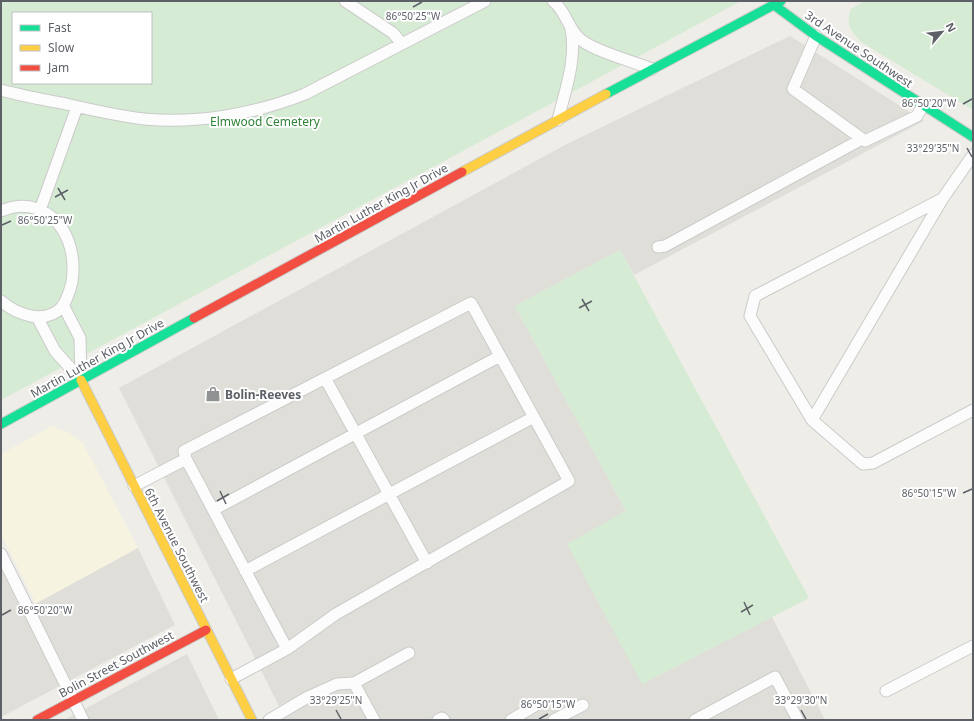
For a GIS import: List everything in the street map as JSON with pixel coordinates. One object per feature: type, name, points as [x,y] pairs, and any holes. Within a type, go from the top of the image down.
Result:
[{"type":"main road","name":"3rd Avenue Southwest","points":[[777,3],[816,36],[973,137]]},
{"type":"main road","name":"Martin Luther King Jr Drive","points":[[1,424],[558,120],[777,3]]},
{"type":"main road","name":"6th Avenue Southwest","points":[[81,380],[252,720]]},
{"type":"main road","name":"Bolin Street Southwest","points":[[37,720],[206,630]]},
{"type":"lane","points":[[345,1],[393,33],[402,44]]},
{"type":"lane","points":[[1,90],[77,107],[146,119],[189,120],[239,114],[287,101],[305,94],[485,1]]},
{"type":"lane","points":[[553,1],[561,10],[571,28],[580,39],[592,47],[653,69]]},
{"type":"lane","points":[[558,120],[573,57],[574,42],[571,28]]},
{"type":"lane","points":[[816,36],[793,89],[862,140]]},
{"type":"lane","points":[[658,246],[665,246],[700,228],[862,140],[865,141],[917,116],[923,105]]},
{"type":"lane","points":[[40,210],[77,107]]},
{"type":"lane","points":[[812,420],[943,198],[973,155]]},
{"type":"lane","points":[[943,198],[755,296],[750,316],[812,420],[863,464],[872,463],[973,410]]},
{"type":"lane","points":[[1,212],[7,208],[21,205],[35,207],[47,213],[58,223],[66,234],[73,261],[73,274],[68,295],[63,305],[52,314],[38,317],[29,316],[17,312],[1,302]]},
{"type":"lane","points":[[231,679],[287,649],[336,614],[569,481],[471,303],[184,451],[186,459],[287,649]]},
{"type":"lane","points":[[63,305],[80,338],[81,380]]},
{"type":"lane","points":[[38,317],[55,351],[81,380]]},
{"type":"lane","points":[[213,510],[500,356]]},
{"type":"lane","points":[[325,378],[427,563]]},
{"type":"lane","points":[[245,571],[534,417]]},
{"type":"lane","points":[[134,486],[186,459]]},
{"type":"lane","points":[[1,554],[83,720]]},
{"type":"lane","points":[[886,691],[973,646]]},
{"type":"lane","points":[[269,720],[306,698],[337,684],[354,683],[409,653]]},
{"type":"lane","points":[[695,720],[775,677],[798,720]]},
{"type":"lane","points":[[354,683],[374,720]]},
{"type":"lane","points":[[511,720],[538,704]]},
{"type":"lane","points":[[554,720],[583,705]]},
{"type":"lane","points":[[438,720],[442,718],[444,720]]},
{"type":"shaded area","points":[[790,36],[924,121],[634,275],[620,250],[515,306],[626,511],[642,684],[772,617],[825,720],[286,720],[119,388],[565,145]]},
{"type":"shaded area","points":[[52,426],[70,433],[83,443],[138,548],[36,604],[1,534],[1,454]]},
{"type":"shaded area","points":[[138,548],[175,625],[1,717],[1,565],[24,610]]},
{"type":"shaded area","points":[[187,654],[219,720],[64,720]]},
{"type":"green space","name":"Elmwood Cemetery","points":[[1,1],[741,1],[1,400]]},
{"type":"green space","points":[[864,1],[973,1],[973,110],[861,42],[850,27],[849,14],[851,9]]},
{"type":"green space","points":[[620,250],[809,598],[642,684],[567,544],[626,511],[515,306]]},
{"type":"traffic: fast","points":[[606,94],[781,1]]},
{"type":"traffic: fast","points":[[774,5],[816,36],[973,137]]},
{"type":"traffic: fast","points":[[1,424],[194,318]]},
{"type":"traffic: slow","points":[[462,172],[606,94]]},
{"type":"traffic: slow","points":[[81,380],[252,720]]},
{"type":"traffic: jam","points":[[194,318],[462,172]]},
{"type":"traffic: jam","points":[[37,720],[206,630]]},
{"type":"place","name":"Bolin-Reeves","points":[[213,394]]}]
